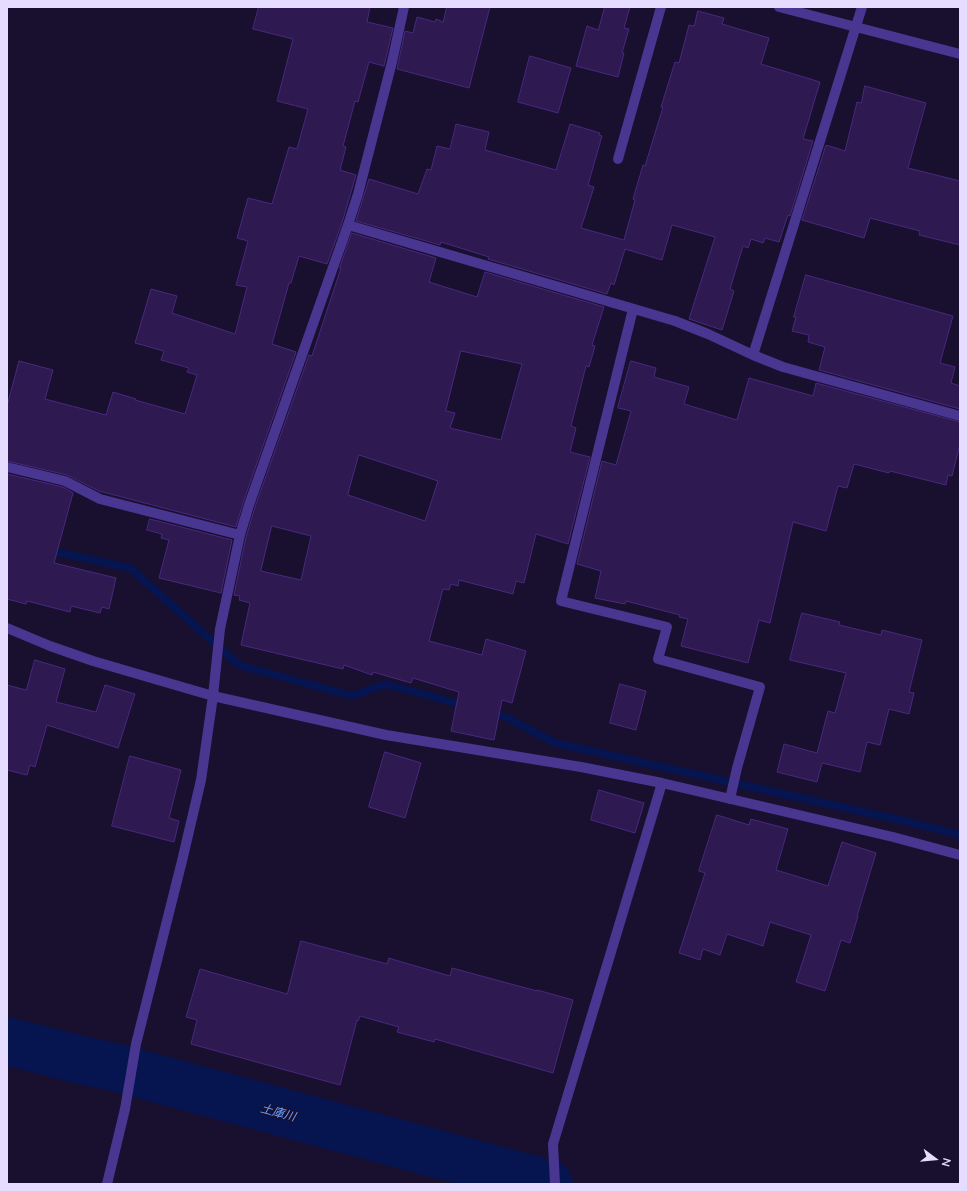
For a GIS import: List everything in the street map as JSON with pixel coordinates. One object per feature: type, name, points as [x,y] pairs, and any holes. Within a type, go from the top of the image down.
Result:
[{"type":"street","points":[[107,1184],[125,1109],[136,1044],[201,780],[220,629],[240,535],[249,505],[358,194],[404,7]]},
{"type":"street","points":[[618,159],[661,7]]},
{"type":"street","points":[[779,7],[960,54]]},
{"type":"street","points":[[753,355],[862,7]]},
{"type":"street","points":[[348,225],[675,322],[708,334],[753,355],[784,367],[960,416]]},
{"type":"street","points":[[633,309],[561,601],[667,627],[658,659],[760,687],[737,768],[730,799]]},
{"type":"street","points":[[7,467],[65,481],[100,499],[240,535]]},
{"type":"street","points":[[7,628],[50,646],[93,661],[212,696],[386,735],[581,767],[662,783],[885,835],[960,855]]},
{"type":"street","points":[[555,1184],[553,1144],[662,783]]},
{"type":"building","points":[[259,7],[370,7],[367,22],[393,28],[384,66],[369,62],[358,102],[355,101],[343,146],[346,147],[340,170],[356,175],[342,223],[327,264],[299,256],[291,283],[289,283],[272,344],[296,352],[236,527],[99,491],[67,475],[7,461],[7,406],[19,361],[53,370],[45,399],[106,415],[113,392],[136,399],[135,400],[185,414],[197,375],[187,372],[189,368],[161,360],[164,351],[135,343],[151,289],[177,296],[172,313],[235,334],[247,287],[236,285],[248,241],[237,238],[248,198],[272,204],[289,147],[297,149],[308,109],[277,101],[293,39],[253,29]]},
{"type":"building","points":[[447,7],[490,7],[469,88],[397,69],[405,31],[413,33],[417,17],[435,22],[436,19],[443,22]]},
{"type":"building","points":[[605,7],[630,7],[624,28],[629,29],[622,53],[624,53],[618,77],[576,66],[587,26],[598,30]]},
{"type":"building","points":[[698,11],[724,18],[722,24],[769,38],[761,64],[820,82],[803,139],[813,141],[790,216],[788,215],[779,242],[765,238],[763,243],[751,239],[748,248],[743,246],[730,289],[734,291],[722,330],[689,319],[715,237],[672,225],[662,260],[625,249],[614,285],[611,283],[607,294],[488,259],[489,257],[441,242],[440,245],[356,221],[369,179],[418,194],[427,169],[431,170],[437,146],[450,149],[456,124],[489,132],[485,150],[556,170],[570,124],[600,133],[599,135],[602,136],[588,185],[594,187],[581,228],[624,240],[635,200],[633,199],[643,165],[645,166],[675,62],[679,63],[689,25],[694,26]]},
{"type":"building","points":[[530,56],[571,68],[558,113],[518,102]]},
{"type":"building","points":[[865,86],[926,103],[908,168],[960,181],[960,245],[919,235],[920,231],[870,218],[864,238],[802,220],[826,145],[845,151],[857,102],[861,103]]},
{"type":"building","points":[[352,233],[436,258],[429,282],[477,297],[485,272],[604,307],[592,345],[595,346],[589,367],[586,366],[571,426],[576,428],[570,452],[590,457],[568,544],[536,534],[524,583],[516,581],[513,594],[459,580],[458,586],[451,584],[449,590],[443,589],[429,641],[482,655],[486,639],[526,651],[512,703],[502,700],[494,740],[451,731],[459,692],[413,678],[411,683],[373,672],[372,675],[344,665],[343,669],[241,645],[250,603],[239,600],[240,596],[234,595],[246,537],[255,507],[309,355],[312,356]],"holes":[[[461,351],[522,364],[501,440],[450,428],[455,413],[446,411]],[[359,455],[438,481],[425,521],[348,495]],[[272,526],[311,536],[301,580],[261,571]]]},
{"type":"building","points":[[806,275],[953,316],[940,363],[955,367],[951,383],[960,386],[960,409],[819,370],[825,347],[808,342],[809,335],[792,331],[796,317],[794,317]]},
{"type":"building","points":[[631,361],[656,368],[654,377],[689,387],[684,404],[737,420],[749,378],[813,396],[816,383],[960,422],[960,444],[952,476],[948,475],[946,485],[854,464],[847,488],[838,486],[826,531],[793,522],[770,623],[759,620],[748,663],[681,646],[688,619],[679,617],[680,615],[626,601],[625,604],[595,598],[601,571],[577,564],[602,461],[616,465],[631,411],[618,408]]},
{"type":"building","points":[[7,474],[63,487],[73,493],[54,563],[116,578],[109,609],[102,607],[100,613],[71,606],[70,612],[27,601],[26,604],[7,599]]},
{"type":"building","points":[[150,519],[232,540],[221,593],[159,578],[169,540],[161,538],[162,534],[147,530]]},
{"type":"building","points":[[802,613],[840,622],[839,625],[881,635],[882,630],[922,640],[909,692],[914,693],[909,714],[889,709],[880,745],[867,742],[860,772],[822,763],[817,782],[777,772],[784,744],[817,753],[828,711],[835,713],[846,673],[790,660]]},
{"type":"building","points":[[35,660],[65,669],[56,702],[96,712],[105,685],[135,694],[118,748],[47,725],[35,767],[30,765],[27,775],[7,770],[7,685],[26,690]]},
{"type":"building","points":[[620,684],[646,691],[636,730],[610,723]]},
{"type":"building","points":[[385,752],[421,763],[405,818],[369,807]]},
{"type":"building","points":[[130,756],[181,770],[169,818],[179,821],[174,842],[112,826]]},
{"type":"building","points":[[599,790],[644,803],[635,833],[591,820]]},
{"type":"building","points":[[717,815],[749,825],[751,819],[788,829],[776,870],[828,886],[842,842],[876,853],[850,943],[841,940],[825,991],[796,982],[811,935],[770,922],[763,946],[727,934],[720,955],[703,949],[700,960],[679,953],[705,873],[699,871]]},
{"type":"building","points":[[301,941],[387,964],[389,958],[450,976],[452,968],[573,1000],[553,1073],[435,1039],[434,1042],[397,1032],[399,1027],[360,1016],[358,1021],[357,1020],[340,1085],[191,1044],[197,1020],[186,1017],[200,969],[287,994]]},
{"type":"waterway","points":[[47,550],[130,568],[239,665],[352,696],[385,684],[467,706]]},
{"type":"waterway","points":[[489,712],[506,717],[555,743],[909,822],[960,835]]},
{"type":"waterway","name":"土庫川","points":[[7,1041],[114,1067],[549,1184]]}]
